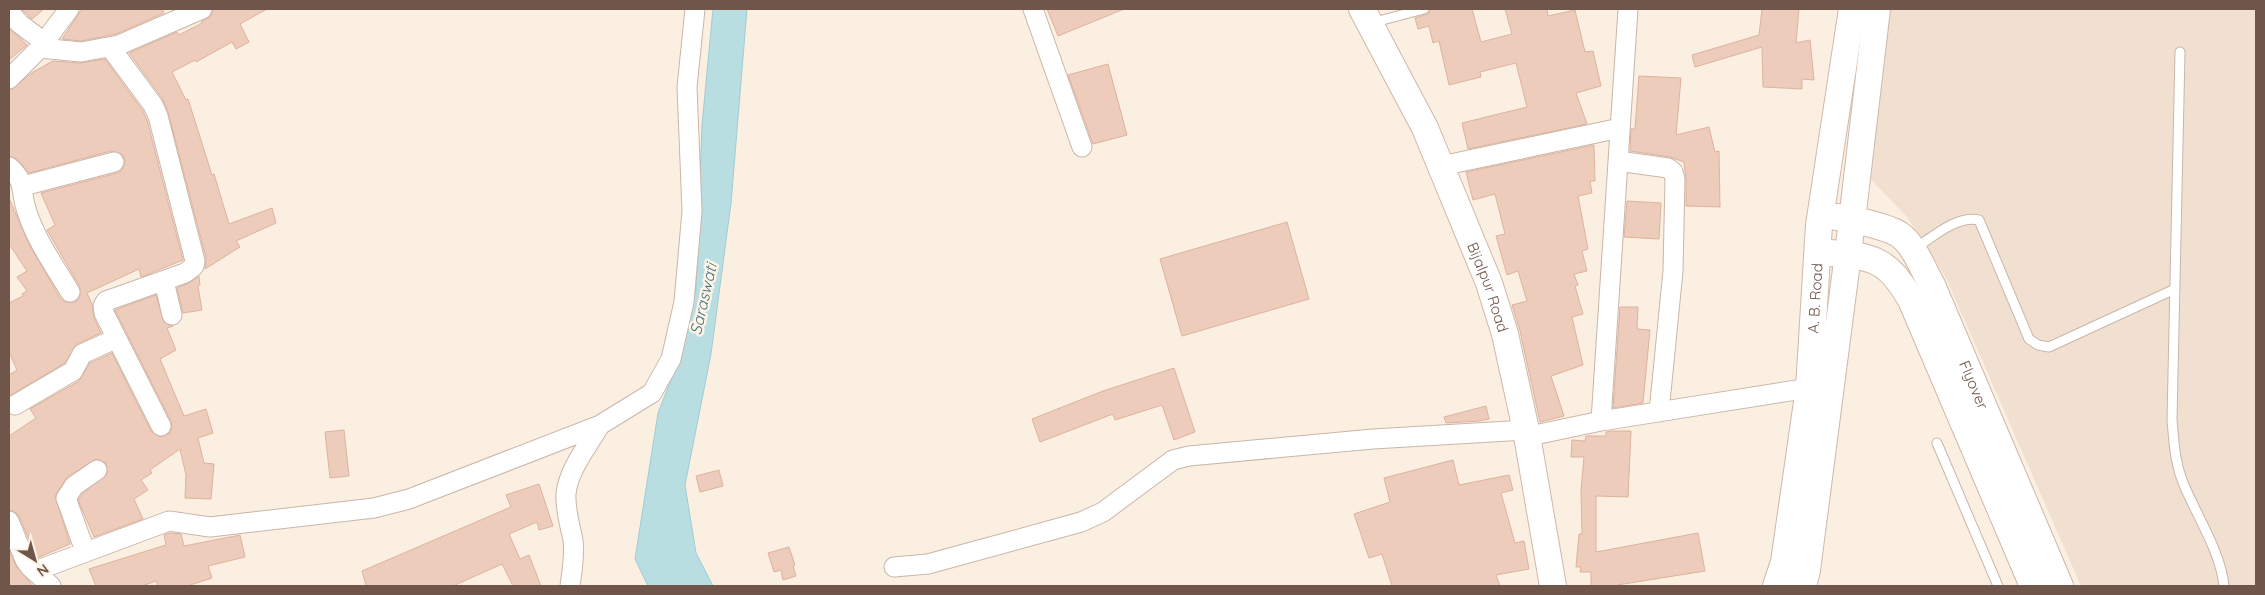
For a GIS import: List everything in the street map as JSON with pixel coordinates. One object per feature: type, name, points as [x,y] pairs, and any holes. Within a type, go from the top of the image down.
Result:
[{"type":"main road","name":"A. B. Road","points":[[1776,586],[1784,562],[1809,388],[1821,216],[1852,9]]},
{"type":"main road","points":[[1852,218],[1877,9]]},
{"type":"main road","name":"Bijalpur Road","points":[[1366,16],[1425,128],[1489,283],[1505,334],[1526,434],[1553,586]]},
{"type":"main road","name":"Flyover","points":[[1821,216],[1852,218],[1900,235],[1913,250],[1932,285],[2060,586]]},
{"type":"main road","name":"A. B. Road","points":[[1802,586],[1807,570],[1852,218]]},
{"type":"main road","name":"Flyover","points":[[1818,252],[1848,254],[1879,261],[1899,278],[1911,300],[2033,586]]},
{"type":"street","points":[[9,79],[42,45],[69,9]]},
{"type":"street","points":[[9,12],[42,45],[80,52],[110,47],[202,9]]},
{"type":"street","points":[[35,571],[169,521],[210,526],[374,508],[409,499],[600,425],[652,393],[671,359],[684,302],[692,211],[687,87],[696,9]]},
{"type":"street","points":[[1033,9],[1082,147]]},
{"type":"street","points":[[1601,421],[1628,9]]},
{"type":"street","points":[[110,47],[153,106],[158,116],[195,261],[194,266],[190,270],[106,301],[103,306],[115,339],[161,426]]},
{"type":"street","points":[[1441,166],[1620,128]]},
{"type":"street","points":[[1618,161],[1668,168],[1673,172],[1675,179],[1673,271],[1659,412]]},
{"type":"street","points":[[23,186],[114,162]]},
{"type":"street","points":[[9,167],[23,186],[24,201],[31,223],[70,292]]},
{"type":"street","points":[[164,281],[172,315]]},
{"type":"street","points":[[15,405],[74,371],[82,354],[115,339]]},
{"type":"street","points":[[894,566],[928,564],[1081,522],[1103,512],[1174,460],[1189,456],[1373,438],[1526,434],[1809,388]]},
{"type":"street","points":[[570,586],[574,560],[566,493],[570,476],[600,425]]},
{"type":"street","points":[[85,551],[66,498],[74,486],[97,470]]},
{"type":"street","points":[[9,521],[25,560],[51,586]]},
{"type":"lane","points":[[1366,16],[1424,9]]},
{"type":"lane","points":[[2180,52],[2172,420],[2175,459],[2219,563],[2224,586]]},
{"type":"lane","points":[[1913,250],[1960,220],[1972,218],[1978,220],[2029,339],[2038,345],[2049,347],[2175,289]]},
{"type":"lane","points":[[1937,443],[1998,586]]},
{"type":"shaded area","points":[[1877,9],[2256,9],[2256,586],[2081,586],[1946,278],[1907,217],[1857,165]]},
{"type":"water","name":"Saraswati","points":[[713,9],[747,9],[731,203],[711,354],[685,485],[696,553],[713,586],[648,586],[635,559],[658,413],[682,352],[696,289],[702,125]]},
{"type":"building","points":[[21,9],[44,9],[32,19]]},
{"type":"building","points":[[82,9],[162,9],[164,13],[116,34],[81,41],[62,39]]},
{"type":"building","points":[[213,9],[267,9],[240,24],[249,42],[236,49],[232,42],[196,62],[195,60],[172,72],[186,100],[188,99],[229,224],[272,208],[276,223],[236,241],[240,247],[205,269],[206,258],[168,112],[162,98],[129,53],[177,32],[179,35],[202,23],[211,16]]},
{"type":"building","points":[[1047,9],[1124,9],[1058,36]]},
{"type":"building","points":[[1430,9],[1472,9],[1481,42],[1512,34],[1505,9],[1547,9],[1548,16],[1575,10],[1585,52],[1593,51],[1601,86],[1576,93],[1587,124],[1468,149],[1462,123],[1527,107],[1516,63],[1480,72],[1481,77],[1449,85],[1439,41],[1433,43],[1429,26],[1418,29],[1415,18],[1428,14]]},
{"type":"building","points":[[1762,9],[1799,9],[1796,43],[1810,40],[1814,80],[1802,79],[1802,89],[1763,87],[1762,47],[1695,67],[1692,55],[1759,35]]},
{"type":"building","points":[[9,28],[27,45],[9,60]]},
{"type":"building","points":[[105,59],[143,111],[147,120],[183,260],[141,277],[139,269],[87,293],[92,304],[94,318],[101,333],[77,344],[65,363],[9,396],[9,375],[17,370],[9,352],[9,303],[23,296],[22,294],[27,291],[17,277],[27,271],[9,244],[9,198],[29,244],[60,298],[65,302],[75,302],[80,297],[80,287],[47,230],[55,225],[41,193],[117,173],[122,170],[125,160],[122,154],[111,151],[29,173],[17,159],[9,156],[9,91],[33,72],[53,61],[80,63]]},
{"type":"building","points":[[1108,64],[1127,135],[1093,144],[1068,75]]},
{"type":"building","points":[[1639,76],[1681,78],[1676,135],[1709,127],[1715,152],[1719,151],[1720,207],[1686,206],[1684,162],[1670,157],[1630,151],[1631,129],[1635,129]]},
{"type":"building","points":[[1594,145],[1595,181],[1590,181],[1592,193],[1578,196],[1588,249],[1582,251],[1587,271],[1574,274],[1578,285],[1575,286],[1583,314],[1572,317],[1583,365],[1551,376],[1564,416],[1540,422],[1520,331],[1512,305],[1527,301],[1518,271],[1507,275],[1496,236],[1505,234],[1495,194],[1473,200],[1466,172]]},
{"type":"building","points":[[1627,201],[1661,203],[1659,239],[1624,237]]},
{"type":"building","points":[[1287,222],[1309,299],[1182,336],[1160,259]]},
{"type":"building","points":[[199,276],[200,285],[198,286],[202,310],[183,313],[177,288]]},
{"type":"building","points":[[156,295],[164,322],[173,326],[167,328],[176,350],[160,359],[184,416],[206,409],[213,433],[198,438],[204,463],[214,464],[211,499],[185,498],[186,475],[180,449],[150,470],[152,473],[141,480],[148,490],[134,499],[143,519],[94,537],[78,500],[82,494],[107,474],[106,463],[96,459],[67,477],[55,496],[70,544],[37,558],[19,516],[9,510],[9,436],[36,418],[30,409],[79,381],[90,363],[112,353],[151,431],[161,437],[170,433],[171,421],[115,310]]},
{"type":"building","points":[[1620,307],[1638,307],[1637,329],[1650,330],[1643,403],[1613,408]]},
{"type":"building","points":[[1174,368],[1195,432],[1174,440],[1162,405],[1115,420],[1113,414],[1040,442],[1032,419],[1103,391]]},
{"type":"building","points":[[1486,406],[1489,419],[1446,423],[1444,417]]},
{"type":"building","points":[[344,430],[349,476],[330,478],[325,432]]},
{"type":"building","points":[[1631,431],[1628,497],[1596,496],[1596,552],[1698,533],[1705,571],[1611,586],[1591,586],[1591,572],[1580,572],[1581,567],[1576,567],[1579,534],[1582,534],[1581,490],[1584,457],[1571,457],[1572,440],[1585,441],[1586,436],[1606,436],[1606,432]]},
{"type":"building","points":[[1453,460],[1459,485],[1509,475],[1513,490],[1501,493],[1515,543],[1524,541],[1529,569],[1496,575],[1500,586],[1392,586],[1382,554],[1369,558],[1354,514],[1390,502],[1384,478]]},
{"type":"building","points":[[719,470],[723,486],[700,492],[696,476]]},
{"type":"building","points":[[539,484],[553,526],[539,530],[537,522],[509,534],[520,559],[529,555],[541,586],[513,586],[502,564],[453,586],[366,586],[362,571],[511,507],[506,495]]},
{"type":"building","points":[[170,533],[181,534],[184,546],[240,535],[245,557],[208,566],[212,578],[187,586],[158,586],[156,581],[142,586],[96,586],[89,569],[166,545],[164,535]]},
{"type":"building","points":[[789,547],[795,565],[793,566],[796,576],[783,580],[781,570],[774,572],[768,553]]},
{"type":"building","points":[[9,550],[16,566],[33,586],[9,586]]}]
